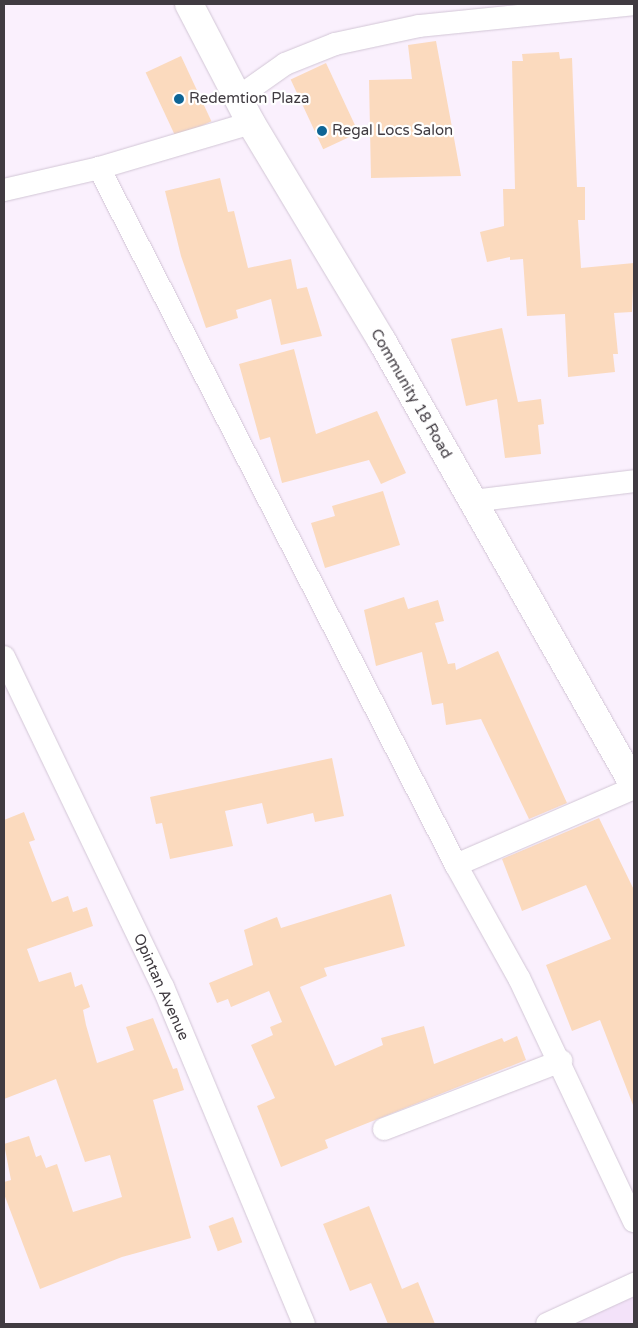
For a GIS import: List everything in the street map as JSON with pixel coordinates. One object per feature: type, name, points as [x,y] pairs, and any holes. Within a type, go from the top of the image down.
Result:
[{"type":"main road","name":"Community 18 Road","points":[[189,4],[237,98],[472,501],[634,786]]},
{"type":"street","points":[[237,98],[285,64],[335,44],[419,26],[634,4]]},
{"type":"street","points":[[4,190],[100,168],[252,123]]},
{"type":"street","points":[[100,168],[456,865],[561,1061],[634,1221]]},
{"type":"street","points":[[472,501],[634,481]]},
{"type":"street","name":"Opintan Avenue","points":[[4,657],[163,987],[304,1324]]},
{"type":"street","points":[[456,865],[634,786]]},
{"type":"street","points":[[384,1129],[561,1061]]},
{"type":"street","points":[[547,1324],[634,1284]]},
{"type":"shaded area","points":[[634,1297],[634,1324],[569,1324]]},
{"type":"building","points":[[436,41],[461,176],[371,178],[369,80],[412,79],[408,45]]},
{"type":"building","points":[[559,52],[560,59],[572,58],[577,187],[585,187],[585,220],[578,220],[581,268],[634,263],[632,312],[614,313],[618,354],[613,354],[615,372],[568,377],[565,314],[527,316],[523,259],[510,260],[510,257],[487,262],[480,232],[504,226],[503,189],[515,189],[512,61],[523,61],[522,54]]},
{"type":"building","name":"Redemtion Plaza","points":[[181,56],[211,121],[176,138],[146,72]]},
{"type":"building","points":[[326,63],[359,133],[323,149],[291,79]]},
{"type":"building","points":[[220,178],[228,212],[234,211],[248,268],[291,259],[297,289],[307,287],[322,336],[281,345],[271,299],[236,310],[238,318],[206,328],[181,256],[165,191]]},
{"type":"building","points":[[502,328],[518,402],[541,399],[544,424],[538,425],[541,454],[505,458],[497,399],[466,406],[451,339]]},
{"type":"building","points":[[294,349],[316,434],[377,411],[406,473],[381,484],[369,460],[282,483],[270,437],[260,440],[239,364]]},
{"type":"building","points":[[383,491],[400,545],[325,568],[311,523],[335,516],[332,506]]},
{"type":"building","points":[[404,597],[408,609],[438,600],[444,621],[435,623],[448,664],[455,663],[456,670],[498,651],[567,803],[529,819],[481,719],[446,725],[443,703],[432,705],[422,652],[376,666],[364,610]]},
{"type":"building","points":[[332,758],[344,816],[315,822],[313,813],[267,824],[262,803],[225,811],[233,846],[170,859],[162,823],[156,824],[150,797]]},
{"type":"building","points":[[24,812],[35,840],[29,842],[52,902],[68,896],[73,912],[87,907],[93,926],[27,949],[39,982],[71,972],[75,987],[82,984],[90,1007],[83,1010],[97,1063],[134,1050],[126,1027],[153,1018],[173,1069],[177,1068],[184,1090],[153,1100],[191,1238],[122,1257],[40,1289],[4,1194],[4,1182],[11,1180],[4,1144],[29,1136],[36,1157],[41,1155],[46,1168],[57,1164],[73,1212],[122,1197],[110,1155],[85,1162],[56,1079],[4,1099],[4,820]]},
{"type":"building","points":[[599,818],[634,890],[633,1105],[600,1020],[572,1031],[546,965],[611,939],[586,885],[522,911],[502,859]]},
{"type":"building","points":[[391,894],[405,946],[324,968],[327,976],[300,987],[335,1066],[383,1045],[381,1038],[424,1026],[434,1064],[502,1038],[504,1042],[517,1036],[526,1060],[325,1140],[328,1148],[281,1167],[257,1106],[275,1098],[251,1045],[273,1035],[270,1027],[282,1022],[269,991],[231,1007],[228,999],[217,1003],[209,983],[253,965],[244,930],[277,917],[281,928]]},
{"type":"building","points":[[369,1206],[402,1289],[418,1282],[435,1324],[388,1324],[371,1283],[350,1291],[323,1224]]},
{"type":"building","points":[[233,1217],[242,1242],[218,1251],[209,1226]]},
{"type":"place","name":"Redemtion Plaza","points":[[179,99]]},
{"type":"place","name":"Regal Locs Salon","points":[[322,131]]}]
